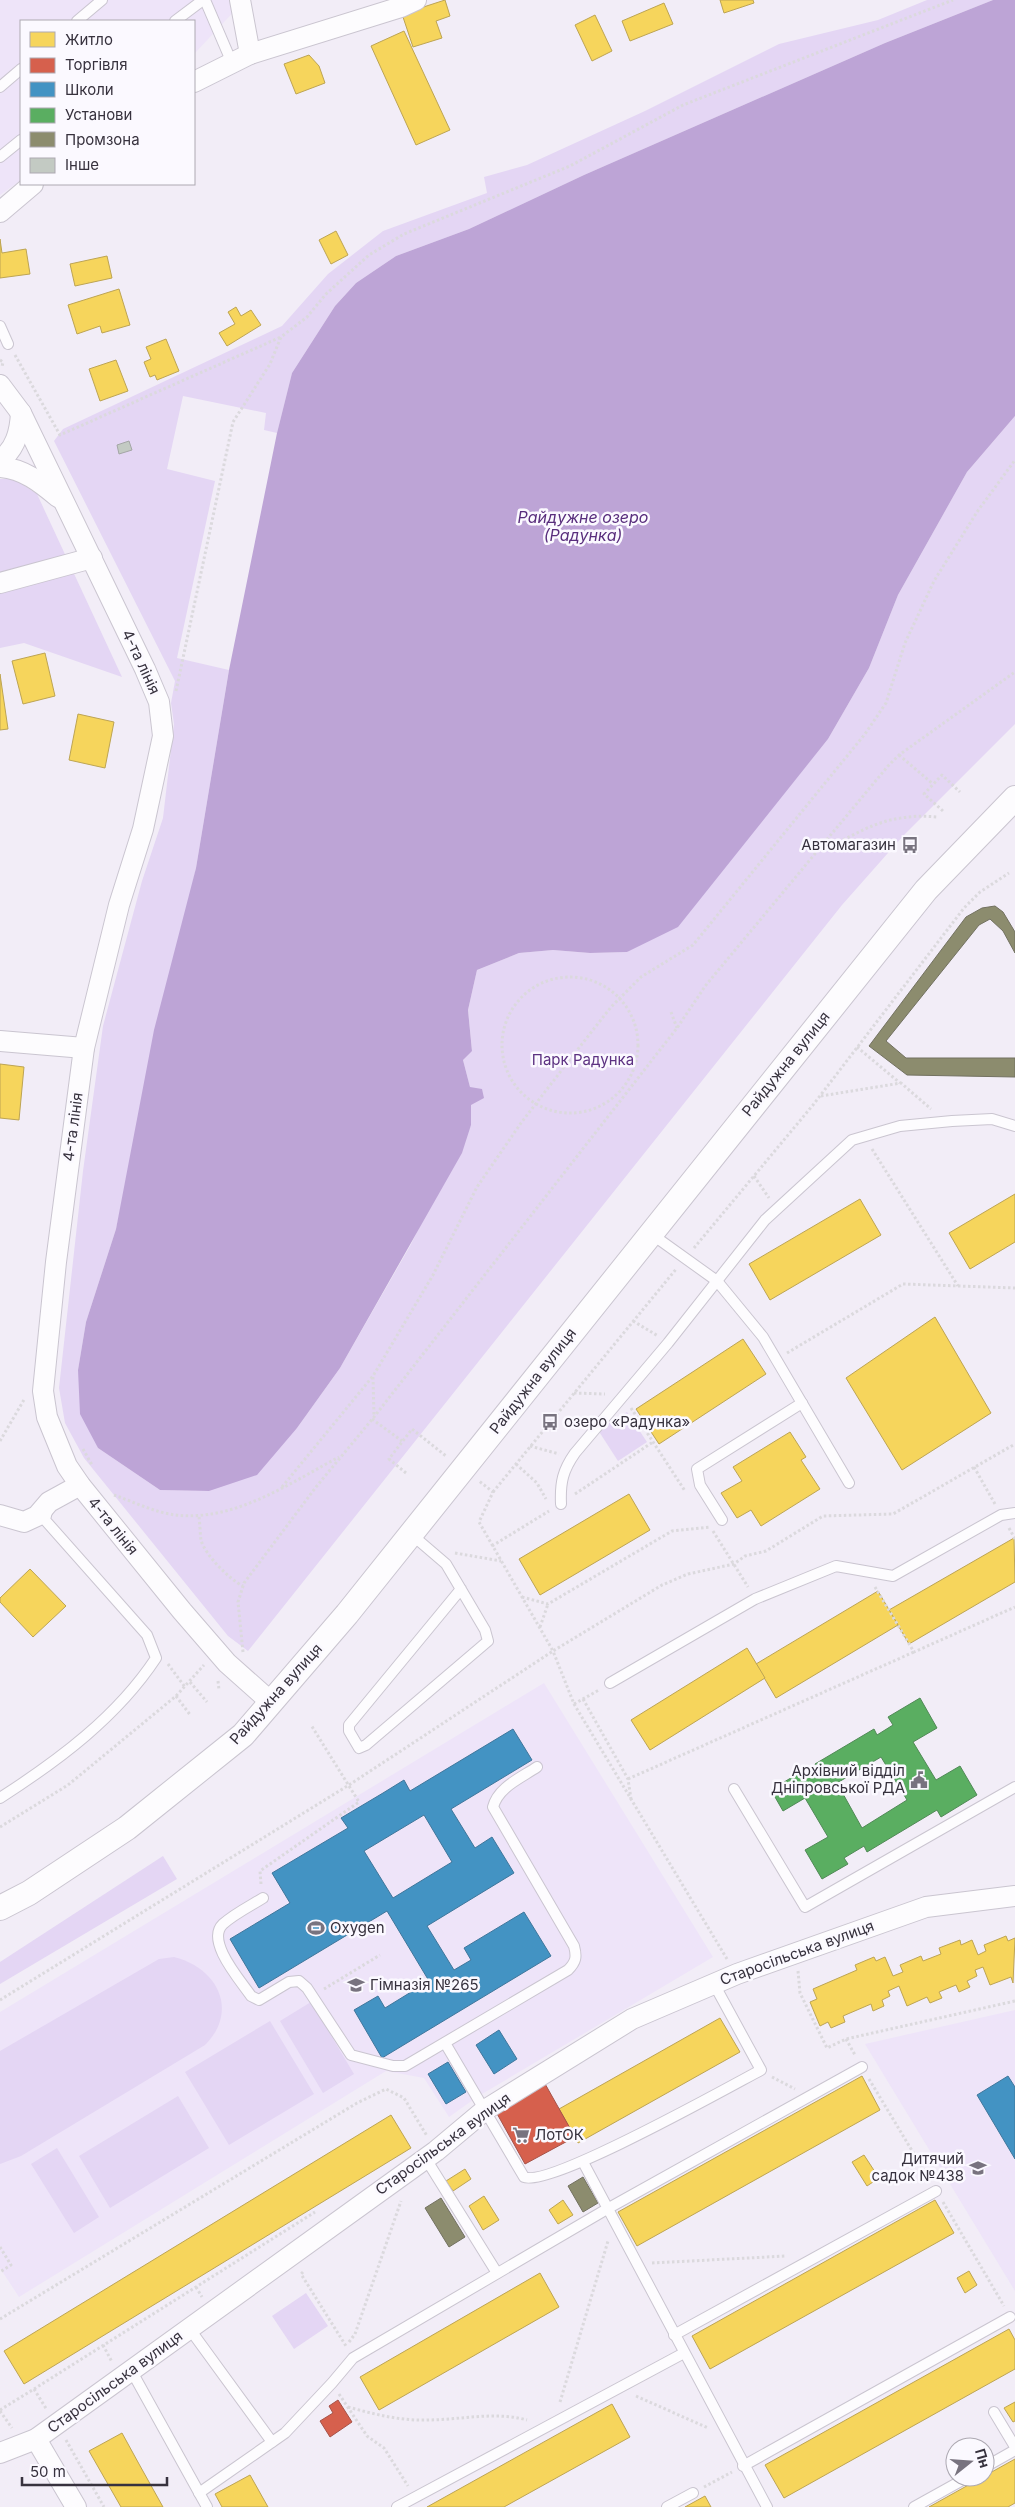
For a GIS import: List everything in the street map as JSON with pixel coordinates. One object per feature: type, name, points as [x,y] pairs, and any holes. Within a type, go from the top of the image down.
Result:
[{"type":"street","points":[[240,0],[250,54]]},
{"type":"street","points":[[195,82],[250,54],[401,7],[416,0]]},
{"type":"street","points":[[0,212],[32,185]]},
{"type":"street","name":"4-та лінія","points":[[0,385],[20,413],[92,558],[159,702],[163,736],[143,829],[120,905],[84,1048],[56,1262],[43,1391],[47,1417],[67,1466],[80,1485],[182,1611],[227,1663],[272,1703]]},
{"type":"street","points":[[0,460],[14,444],[20,429],[20,413]]},
{"type":"street","name":"4-та лінія","points":[[0,467],[14,468],[35,478],[63,501]]},
{"type":"street","points":[[0,583],[92,558]]},
{"type":"street","name":"Райдужна вулиця","points":[[0,1908],[29,1893],[127,1828],[243,1735],[348,1614],[650,1233],[926,890],[1015,798]]},
{"type":"street","points":[[0,1040],[84,1048]]},
{"type":"street","points":[[0,1516],[24,1522],[37,1516],[49,1502],[80,1485]]},
{"type":"street","name":"Старосільська вулиця","points":[[1,2451],[36,2438],[431,2155],[485,2110],[632,2019],[737,1974],[926,1907],[1015,1896]]},
{"type":"street","points":[[36,2438],[76,2507]]},
{"type":"lane","points":[[78,20],[102,0]]},
{"type":"lane","points":[[176,20],[204,0],[232,63]]},
{"type":"lane","points":[[0,87],[20,70]]},
{"type":"lane","points":[[0,157],[20,141]]},
{"type":"lane","points":[[0,326],[8,344]]},
{"type":"lane","points":[[557,1506],[564,1469],[622,1394],[668,1342],[765,1220],[852,1140],[900,1126],[946,1121],[992,1119],[1015,1126]]},
{"type":"lane","points":[[650,1233],[717,1281],[763,1337],[849,1482]]},
{"type":"lane","points":[[722,1520],[700,1486],[697,1469],[802,1403]]},
{"type":"lane","points":[[0,1798],[44,1769],[101,1723],[141,1680],[156,1658],[147,1635],[45,1520],[49,1502]]},
{"type":"lane","points":[[610,1684],[755,1599],[836,1566],[893,1576],[1001,1515],[1015,1514]]},
{"type":"lane","points":[[24,1522],[57,1532]]},
{"type":"lane","points":[[411,1534],[446,1564],[486,1630],[488,1641],[366,1746],[359,1748],[349,1731],[349,1725],[461,1589]]},
{"type":"lane","points":[[263,1898],[222,1925],[218,1938],[221,1951],[251,1996],[256,2000],[264,1998],[294,1981],[304,1984],[347,2049],[356,2058],[393,2066],[405,2066],[568,1970],[575,1963],[576,1954],[574,1946],[493,1807],[496,1797],[504,1789],[537,1767]]},
{"type":"lane","points":[[734,1789],[805,1907],[1015,1787]]},
{"type":"lane","points":[[445,2043],[524,2177],[535,2179],[583,2162],[761,2070],[714,1984]]},
{"type":"lane","points":[[199,2493],[285,2433],[353,2358],[607,2209],[862,2067]]},
{"type":"lane","points":[[431,2155],[497,2273]]},
{"type":"lane","points":[[583,2162],[743,2466],[767,2507]]},
{"type":"lane","points":[[674,2335],[936,2191]]},
{"type":"lane","points":[[743,2466],[1010,2317]]},
{"type":"lane","points":[[189,2328],[272,2442]]},
{"type":"lane","points":[[397,2507],[684,2353]]},
{"type":"lane","points":[[131,2370],[207,2507]]},
{"type":"lane","points":[[994,2412],[1015,2449],[995,2461]]},
{"type":"lane","points":[[914,2507],[950,2487]]},
{"type":"lane","points":[[667,2507],[693,2493]]},
{"type":"path","points":[[8,344],[60,436],[281,337],[306,317],[326,294],[369,255],[404,234],[570,166],[683,105],[953,0]]},
{"type":"path","points":[[175,699],[233,422],[270,364],[281,337]]},
{"type":"path","points":[[282,1487],[373,1376],[433,1275],[477,1187],[536,1103],[620,998],[641,977],[693,945],[865,734],[886,703],[904,643],[934,581],[977,512],[1015,460]]},
{"type":"path","points":[[238,1654],[243,1658],[238,1602],[243,1586],[316,1486],[373,1418],[677,1028],[706,986],[899,755],[1015,672]]},
{"type":"path","points":[[899,755],[933,784]]},
{"type":"path","points":[[943,811],[924,794],[942,775],[960,792]]},
{"type":"path","points":[[819,849],[835,846],[874,824],[917,815],[937,817]]},
{"type":"path","points":[[493,1492],[820,1096],[964,908],[980,892],[1009,873]]},
{"type":"path","points":[[558,977],[580,977],[601,983],[620,998],[631,1014],[638,1036],[637,1058],[627,1082],[616,1095],[600,1106],[580,1112],[559,1112],[536,1103],[523,1094],[510,1077],[504,1058],[502,1038],[508,1018],[519,999],[544,982],[558,977]]},
{"type":"path","points":[[671,1012],[677,1028]]},
{"type":"path","points":[[857,1047],[946,1121]]},
{"type":"path","points":[[627,1082],[632,1085]]},
{"type":"path","points":[[820,1096],[901,1083]]},
{"type":"path","points":[[864,1137],[958,1286]]},
{"type":"path","points":[[754,1176],[778,1210]]},
{"type":"path","points":[[776,1359],[903,1284],[1015,1288]]},
{"type":"path","points":[[633,1321],[668,1342]]},
{"type":"path","points":[[373,1376],[373,1418]]},
{"type":"path","points":[[573,1393],[622,1394],[689,1496]]},
{"type":"path","points":[[373,1418],[402,1441]]},
{"type":"path","points":[[406,1473],[389,1459],[412,1429],[424,1438]]},
{"type":"path","points":[[492,1546],[557,1506],[653,1442]]},
{"type":"path","points":[[80,1444],[94,1469]]},
{"type":"path","points":[[0,2000],[349,1785],[553,1651],[662,1585],[688,1574],[734,1564],[745,1556],[766,1551],[823,1516],[893,1514],[1015,1444]]},
{"type":"path","points":[[530,1446],[572,1457]]},
{"type":"path","points":[[115,1501],[109,1494],[174,1515],[199,1517],[220,1514],[282,1487],[342,1455]]},
{"type":"path","points":[[516,1464],[537,1483],[557,1506]]},
{"type":"path","points":[[974,1467],[1001,1515]]},
{"type":"path","points":[[199,1517],[202,1542],[208,1554],[232,1581],[243,1586]]},
{"type":"path","points":[[705,1520],[755,1599]]},
{"type":"path","points":[[522,1597],[531,1601],[548,1604],[672,1531],[710,1527],[722,1520]]},
{"type":"path","points":[[479,1522],[553,1651],[574,1704],[737,1974]]},
{"type":"path","points":[[455,1553],[501,1562]]},
{"type":"path","points":[[866,1572],[914,1652]]},
{"type":"path","points":[[540,1628],[548,1604]]},
{"type":"path","points":[[628,1779],[1015,1607]]},
{"type":"path","points":[[156,1658],[166,1661],[185,1687]]},
{"type":"path","points":[[0,1827],[68,1785],[176,1696],[206,1662]]},
{"type":"path","points":[[190,1682],[207,1702]]},
{"type":"path","points":[[176,1696],[191,1716]]},
{"type":"path","points":[[574,1704],[583,1699],[628,1779],[632,1802]]},
{"type":"path","points":[[263,1898],[260,1871],[359,1802],[311,1725]]},
{"type":"path","points":[[796,1953],[800,1993],[827,2048],[846,2039],[1015,2001]]},
{"type":"path","points":[[313,1996],[380,1955]]},
{"type":"path","points":[[761,2070],[809,2096]]},
{"type":"path","points":[[0,2319],[357,2103],[386,2089],[404,2098],[431,2155]]},
{"type":"path","points":[[341,2354],[355,2334],[403,2196],[395,2202]]},
{"type":"path","points":[[34,2388],[320,2208]]},
{"type":"path","points":[[348,2407],[386,2417],[426,2420],[510,2415],[551,2424],[614,2221]]},
{"type":"path","points":[[0,2247],[11,2265],[0,2272]]},
{"type":"path","points":[[636,2263],[787,2256],[802,2264]]},
{"type":"path","points":[[308,2268],[300,2274],[353,2358]]},
{"type":"path","points":[[332,2383],[367,2436],[384,2448],[414,2498]]},
{"type":"path","points":[[613,2390],[645,2398],[729,2438]]},
{"type":"path","points":[[693,2493],[743,2466]]},
{"type":"shaded area","points":[[0,0],[237,0],[240,5],[195,53],[195,20],[20,20],[20,181],[0,195]]},
{"type":"shaded area","name":"Гімназія №265","points":[[544,1683],[713,1957],[477,2097],[449,2117],[424,2078],[386,2071],[19,2297],[0,2268],[0,2012]]},
{"type":"shaded area","name":"Дитячий садок №438","points":[[1015,2010],[1015,2291],[865,2044]]},
{"type":"green space","name":"Парк Радунка","points":[[927,0],[993,0],[885,43],[584,175],[469,229],[396,256],[356,283],[335,306],[292,373],[277,433],[264,430],[266,413],[183,396],[167,469],[215,481],[177,658],[229,670],[196,868],[116,1229],[86,1322],[78,1370],[98,1448],[160,1490],[209,1491],[297,1428],[340,1368],[410,1246],[471,1125],[470,1087],[463,1060],[472,1050],[468,1010],[477,970],[519,953],[553,950],[590,953],[627,952],[764,818],[828,739],[869,668],[898,595],[967,472],[1015,416],[1015,724],[903,836],[842,905],[248,1651],[228,1636],[84,1458],[65,1423],[59,1388],[83,1171],[103,1026],[142,881],[163,818],[174,724],[171,703],[175,681],[54,441],[63,429],[282,326],[328,274],[383,231],[487,193],[484,177],[527,165],[645,111],[779,44],[878,20]]},
{"type":"green space","points":[[0,479],[14,479],[37,494],[122,677],[24,643],[0,648]]},
{"type":"green space","points":[[627,1412],[647,1442],[618,1461],[598,1430]]},
{"type":"green space","points":[[163,1856],[177,1879],[0,1984],[0,1962]]},
{"type":"green space","points":[[174,1957],[202,1971],[219,1992],[222,2005],[221,2018],[215,2032],[205,2045],[21,2156],[0,2164],[0,2051],[159,1959]]},
{"type":"green space","points":[[311,2002],[354,2074],[323,2093],[280,2021]]},
{"type":"green space","points":[[270,2021],[314,2094],[229,2145],[185,2072]]},
{"type":"green space","points":[[178,2096],[209,2148],[110,2208],[79,2156]]},
{"type":"green space","points":[[57,2148],[99,2217],[74,2233],[31,2164]]},
{"type":"green space","points":[[306,2293],[328,2326],[294,2349],[272,2316]]},
{"type":"water","name":"Райдужне озеро (Радунка)","points":[[993,0],[1015,0],[1015,416],[967,472],[898,595],[869,668],[828,739],[678,927],[627,952],[590,953],[553,950],[519,953],[477,970],[468,1010],[472,1051],[463,1060],[470,1087],[482,1089],[484,1098],[471,1105],[471,1125],[462,1153],[340,1368],[297,1428],[257,1475],[209,1491],[160,1490],[98,1448],[80,1414],[78,1370],[86,1322],[116,1229],[154,1030],[196,868],[229,670],[277,433],[292,373],[335,306],[356,283],[396,256],[469,229],[584,175],[885,43]]},
{"type":"building: Житло","points":[[445,0],[450,16],[436,21],[442,38],[413,47],[402,14]]},
{"type":"building: Житло","points":[[720,0],[753,0],[754,3],[724,13]]},
{"type":"building: Житло","points":[[664,3],[673,24],[630,41],[622,21]]},
{"type":"building: Житло","points":[[595,15],[612,51],[592,61],[575,25]]},
{"type":"building: Житло","points":[[404,31],[450,130],[416,145],[371,46]]},
{"type":"building: Житло","points":[[309,55],[319,66],[325,83],[296,94],[284,64]]},
{"type":"building: Житло","points":[[336,231],[348,255],[331,264],[319,240]]},
{"type":"building: Житло","points":[[0,239],[2,253],[26,249],[30,274],[0,278]]},
{"type":"building: Житло","points":[[107,256],[112,278],[75,286],[70,264]]},
{"type":"building: Житло","points":[[119,289],[130,325],[102,333],[100,326],[77,334],[68,305]]},
{"type":"building: Житло","points":[[236,307],[241,316],[251,310],[261,325],[227,346],[219,333],[235,324],[228,312]]},
{"type":"building: Житло","points":[[166,339],[179,371],[157,380],[155,375],[150,377],[144,362],[151,359],[146,347]]},
{"type":"building: Житло","points":[[116,360],[128,391],[100,401],[89,369]]},
{"type":"building: Житло","points":[[45,653],[55,696],[23,704],[12,661]]},
{"type":"building: Житло","points":[[0,674],[8,729],[0,730]]},
{"type":"building: Житло","points":[[78,714],[114,722],[105,768],[69,760]]},
{"type":"building: Житло","points":[[0,1064],[24,1067],[19,1120],[0,1118]]},
{"type":"building: Житло","points":[[1015,1194],[1015,1242],[970,1269],[949,1233]]},
{"type":"building: Житло","points":[[860,1199],[881,1235],[770,1300],[749,1264]]},
{"type":"building: Житло","points":[[935,1317],[991,1413],[902,1470],[846,1378]]},
{"type":"building: Житло","points":[[743,1339],[766,1374],[659,1444],[636,1409]]},
{"type":"building: Житло","points":[[790,1432],[806,1457],[801,1460],[820,1489],[761,1526],[751,1510],[737,1518],[721,1493],[742,1481],[733,1467]]},
{"type":"building: Житло","points":[[629,1494],[650,1530],[540,1595],[519,1559]]},
{"type":"building: Житло","points":[[1014,1538],[1015,1582],[909,1644],[889,1610]]},
{"type":"building: Житло","points":[[30,1569],[66,1606],[33,1637],[0,1602],[0,1598]]},
{"type":"building: Житло","points":[[878,1591],[898,1625],[776,1698],[756,1664]]},
{"type":"building: Житло","points":[[747,1648],[765,1678],[650,1750],[631,1720]]},
{"type":"building: Житло","points":[[1006,1936],[1008,1941],[1015,1938],[1013,1983],[1011,1977],[990,1985],[983,1967],[975,1970],[977,1976],[967,1981],[970,1987],[959,1992],[956,1985],[939,1992],[942,1998],[930,2003],[927,1997],[907,2006],[899,1986],[888,1991],[890,1996],[882,2000],[884,2006],[873,2011],[871,2004],[843,2016],[845,2022],[831,2028],[828,2022],[820,2026],[810,2002],[817,1999],[813,1989],[857,1970],[855,1965],[874,1957],[876,1961],[885,1957],[893,1976],[903,1972],[900,1965],[921,1956],[923,1961],[941,1954],[939,1948],[960,1940],[961,1945],[972,1940],[978,1955],[986,1951],[984,1945]]},
{"type":"building: Житло","points":[[720,2018],[740,2052],[578,2143],[559,2109]]},
{"type":"building: Житло","points":[[862,2076],[880,2110],[637,2246],[618,2212]]},
{"type":"building: Житло","points":[[391,2115],[411,2148],[24,2384],[4,2351]]},
{"type":"building: Житло","points":[[864,2155],[879,2178],[867,2186],[852,2162]]},
{"type":"building: Житло","points":[[465,2169],[471,2179],[453,2191],[446,2181]]},
{"type":"building: Житло","points":[[484,2196],[499,2220],[483,2230],[469,2206]]},
{"type":"building: Житло","points":[[563,2200],[573,2215],[558,2224],[549,2210]]},
{"type":"building: Житло","points":[[935,2200],[954,2233],[710,2369],[692,2336]]},
{"type":"building: Житло","points":[[969,2271],[977,2285],[965,2293],[957,2278]]},
{"type":"building: Житло","points":[[540,2273],[559,2307],[379,2410],[360,2377]]},
{"type":"building: Житло","points":[[1009,2329],[1015,2340],[1015,2369],[784,2498],[765,2465]]},
{"type":"building: Житло","points":[[1015,2402],[1015,2421],[1013,2422],[1004,2408]]},
{"type":"building: Житло","points":[[612,2404],[630,2437],[504,2507],[427,2507]]},
{"type":"building: Житло","points":[[122,2433],[163,2507],[121,2507],[89,2451]]},
{"type":"building: Житло","points":[[1015,2459],[1015,2503],[1008,2507],[929,2507],[965,2487],[995,2487],[995,2470]]},
{"type":"building: Житло","points":[[250,2475],[268,2507],[222,2507],[215,2494]]},
{"type":"building: Житло","points":[[705,2496],[711,2507],[685,2507]]},
{"type":"building: Торгівля","points":[[544,2082],[575,2137],[525,2164],[495,2110]]},
{"type":"building: Торгівля","points":[[338,2400],[352,2422],[330,2437],[320,2421],[333,2413],[329,2406]]},
{"type":"building: Школи","points":[[513,1729],[532,1760],[451,1809],[475,1848],[492,1837],[514,1873],[427,1926],[454,1970],[471,1960],[464,1948],[524,1912],[551,1956],[382,2058],[354,2010],[378,1996],[385,2008],[429,1981],[387,1911],[259,1988],[230,1939],[290,1903],[272,1873],[348,1828],[341,1818],[404,1780],[410,1791]],"holes":[[[424,1815],[452,1862],[393,1898],[364,1851]]]},
{"type":"building: Школи","points":[[499,2030],[517,2059],[494,2074],[476,2045]]},
{"type":"building: Школи","points":[[448,2062],[466,2092],[446,2104],[428,2074]]},
{"type":"building: Школи","points":[[1008,2076],[1015,2087],[1015,2159],[977,2095]]},
{"type":"building: Установи","points":[[920,1698],[937,1728],[913,1742],[936,1780],[960,1766],[977,1795],[941,1817],[937,1810],[867,1852],[864,1846],[844,1858],[848,1864],[822,1879],[805,1850],[828,1837],[805,1798],[783,1811],[771,1790],[799,1773],[802,1778],[818,1769],[815,1764],[874,1729],[877,1735],[893,1725],[888,1717]],"holes":[[[881,1757],[907,1800],[862,1828],[837,1783]]]},
{"type":"building: Промзона","points":[[995,906],[1003,912],[1015,932],[1015,953],[1003,931],[990,919],[979,925],[886,1041],[906,1058],[1015,1058],[1015,1077],[907,1075],[869,1046],[966,917],[982,908]]},
{"type":"building: Промзона","points":[[583,2177],[598,2203],[583,2212],[568,2186]]},
{"type":"building: Промзона","points":[[441,2198],[465,2237],[449,2247],[425,2208]]},
{"type":"building: Інше","points":[[129,441],[132,450],[119,454],[117,445]]},
{"type":"place","name":"Автомагазин","points":[[910,845]]},
{"type":"place","name":"озеро «Радунка»","points":[[550,1422]]},
{"type":"place","name":"Архівний відділ Дніпровської РДА","points":[[919,1780]]},
{"type":"place","name":"Oxygen","points":[[316,1928]]},
{"type":"place","name":"Гімназія №265","points":[[356,1985]]},
{"type":"place","name":"ЛотОК","points":[[521,2135]]},
{"type":"place","name":"Дитячий садок №438","points":[[978,2168]]}]
